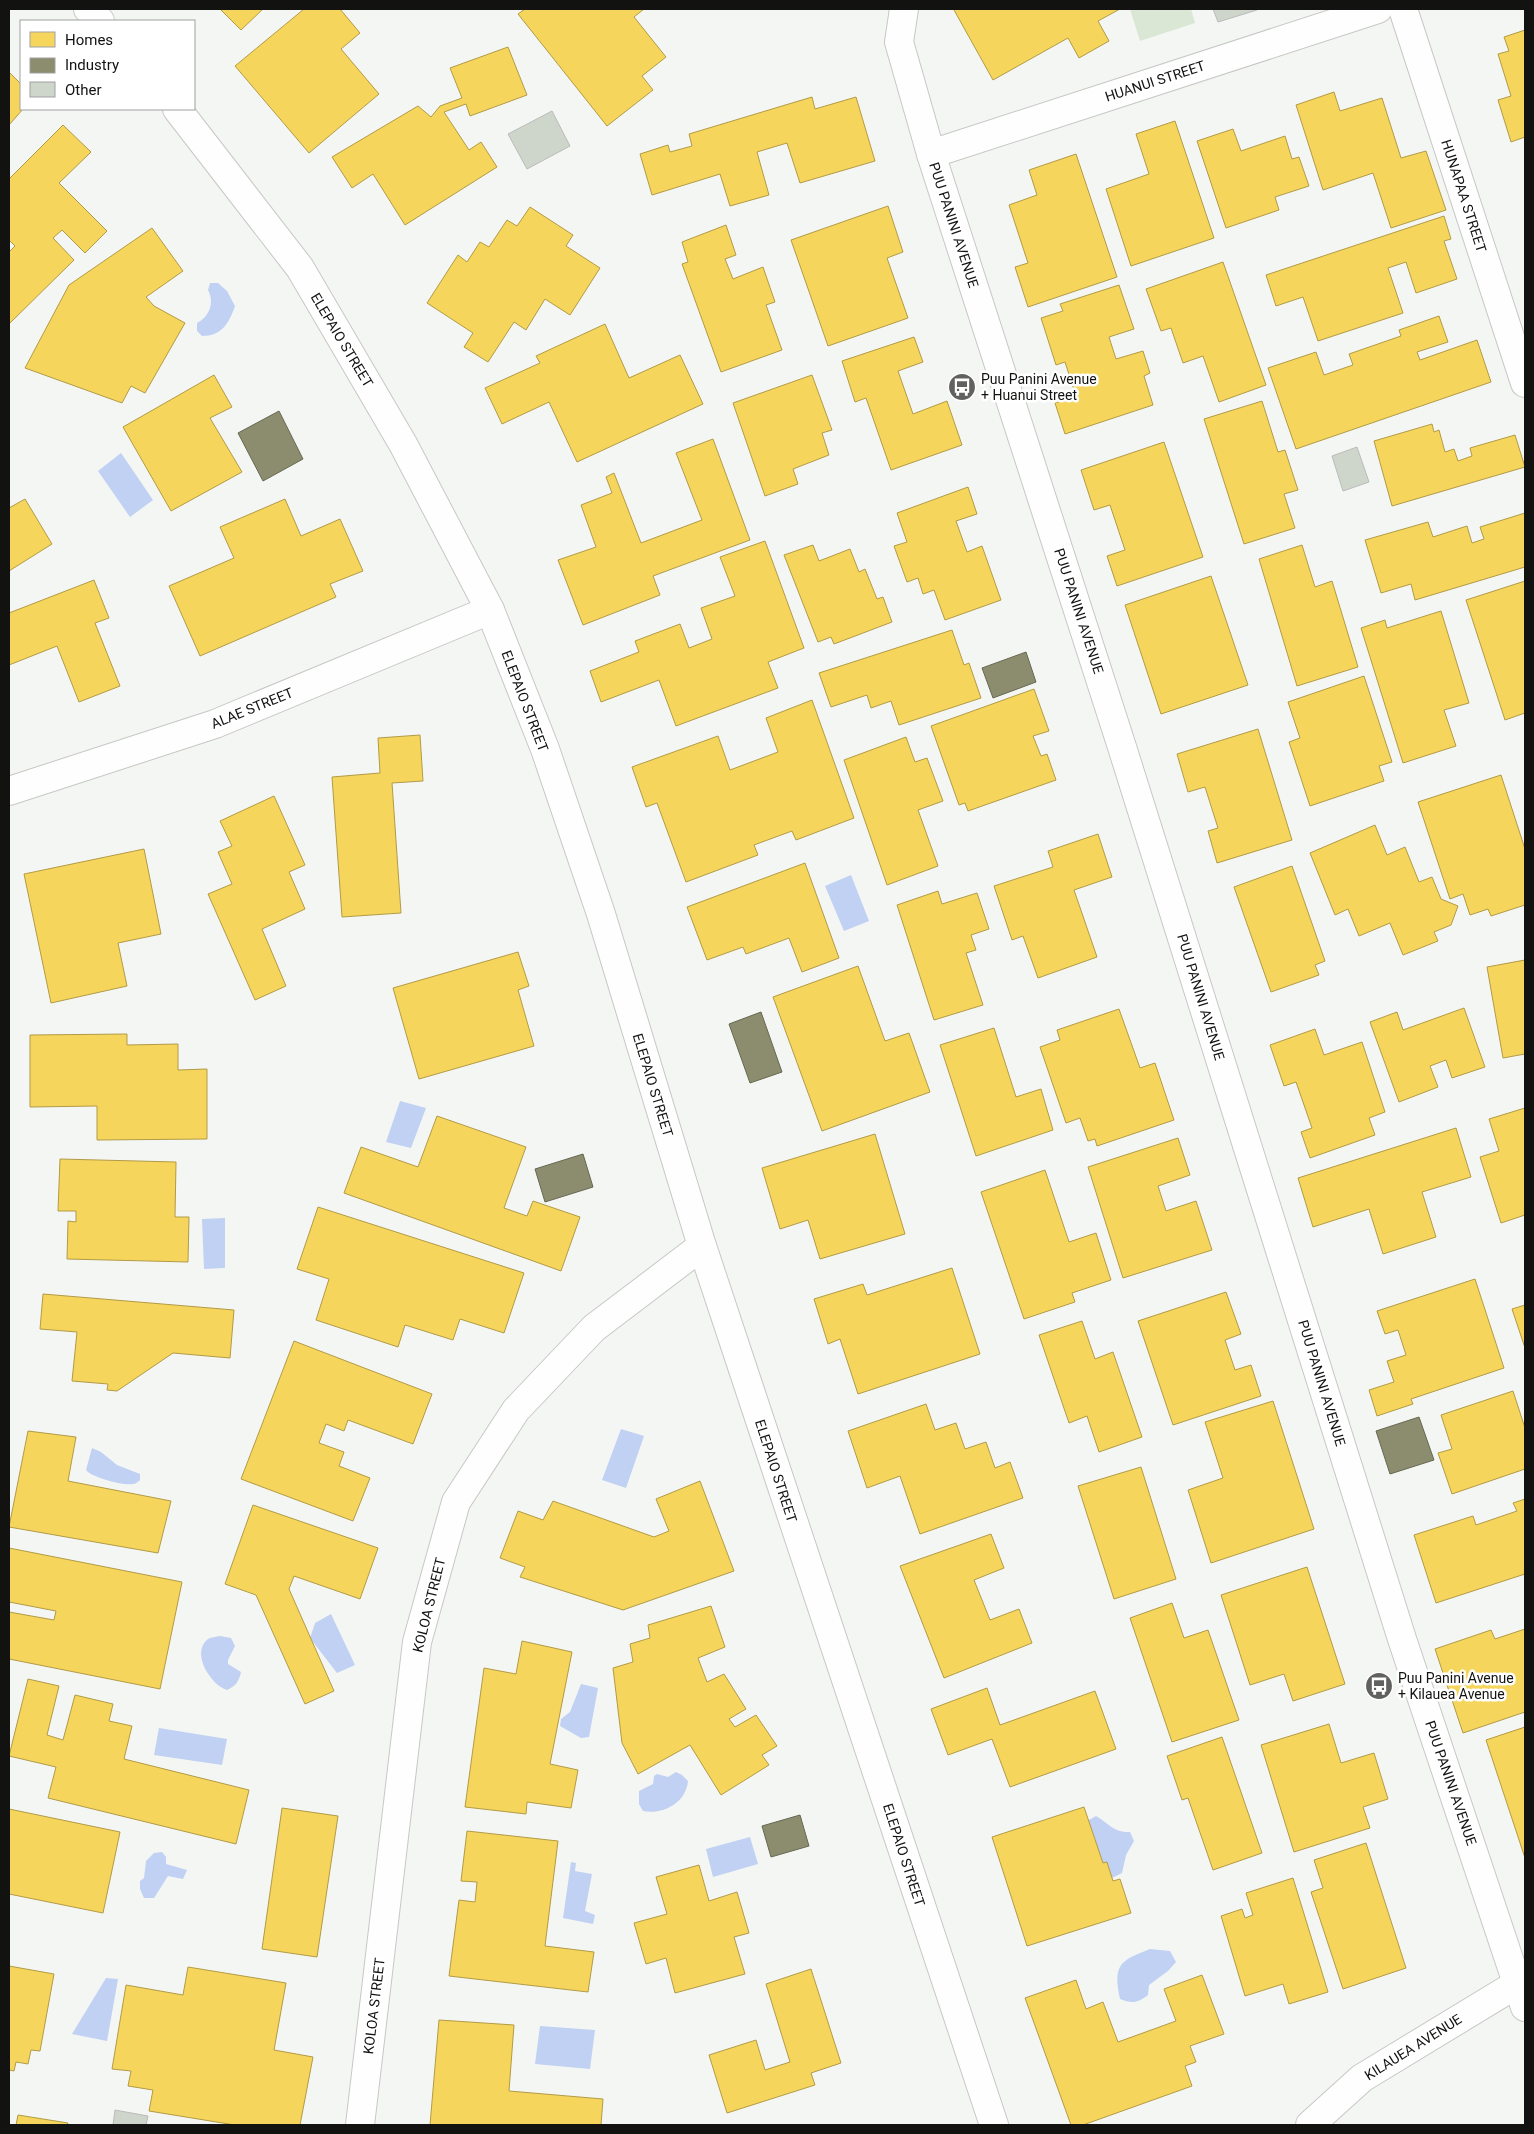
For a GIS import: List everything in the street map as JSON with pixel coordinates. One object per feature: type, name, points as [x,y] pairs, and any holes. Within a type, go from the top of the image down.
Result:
[{"type":"street","points":[[88,9],[99,20]]},
{"type":"street","name":"PUU PANINI AVENUE","points":[[904,9],[899,42],[931,154],[1128,766],[1402,1639],[1523,1990]]},
{"type":"street","name":"HUANUI STREET","points":[[931,154],[1378,9]]},
{"type":"street","name":"HUNAPAA STREET","points":[[1403,9],[1525,383]]},
{"type":"street","name":"ELEPAIO STREET","points":[[178,110],[300,268],[403,444],[490,610],[545,749],[601,914],[702,1246],[994,2125]]},
{"type":"street","name":"ALAE STREET","points":[[9,791],[215,724],[490,610]]},
{"type":"street","name":"KOLOA STREET","points":[[360,2125],[417,1642],[456,1502],[516,1410],[594,1328],[702,1246]]},
{"type":"street","name":"KILAUEA AVENUE","points":[[1310,2125],[1362,2078],[1523,1990]]},
{"type":"green space","points":[[1130,9],[1191,9],[1195,23],[1140,41]]},
{"type":"water","points":[[210,283],[218,283],[227,291],[235,306],[227,323],[220,331],[215,334],[202,336],[197,331],[197,323],[205,317],[210,309],[211,300],[208,290]]},
{"type":"water","points":[[121,453],[153,500],[130,517],[98,471]]},
{"type":"water","points":[[851,875],[869,921],[844,931],[825,886]]},
{"type":"water","points":[[400,1101],[426,1108],[411,1148],[386,1142]]},
{"type":"water","points":[[225,1218],[225,1268],[204,1269],[202,1219]]},
{"type":"water","points":[[621,1429],[644,1436],[626,1488],[602,1480]]},
{"type":"water","points":[[92,1448],[101,1452],[117,1465],[140,1474],[140,1480],[134,1484],[122,1484],[89,1473],[86,1470]]},
{"type":"water","points":[[331,1614],[355,1665],[337,1673],[310,1638],[315,1623]]},
{"type":"water","points":[[220,1636],[231,1638],[235,1646],[228,1664],[241,1672],[237,1683],[227,1690],[215,1682],[209,1675],[202,1660],[201,1652],[203,1645],[209,1638]]},
{"type":"water","points":[[581,1684],[598,1688],[589,1737],[581,1738],[560,1726],[561,1719],[570,1712]]},
{"type":"water","points":[[159,1728],[227,1739],[222,1765],[154,1755]]},
{"type":"water","points":[[676,1772],[688,1781],[683,1796],[666,1809],[651,1812],[643,1811],[639,1804],[639,1791],[653,1784],[654,1776],[657,1774],[668,1777]]},
{"type":"water","points":[[1096,1816],[1119,1831],[1130,1832],[1134,1841],[1126,1855],[1122,1873],[1112,1878],[1101,1871],[1087,1828],[1089,1820]]},
{"type":"water","points":[[750,1837],[758,1864],[713,1877],[706,1849]]},
{"type":"water","points":[[162,1852],[166,1857],[166,1864],[187,1870],[183,1879],[168,1876],[154,1898],[144,1898],[140,1889],[140,1881],[144,1878],[146,1861],[154,1853]]},
{"type":"water","points":[[571,1862],[576,1863],[575,1871],[592,1874],[585,1911],[595,1915],[593,1924],[563,1918]]},
{"type":"water","points":[[1150,1949],[1170,1951],[1176,1962],[1168,1971],[1149,1985],[1148,1995],[1144,1998],[1135,2002],[1120,1999],[1117,1979],[1121,1966],[1131,1957]]},
{"type":"water","points":[[106,1978],[118,1979],[107,2041],[72,2034]]},
{"type":"water","points":[[540,2026],[595,2030],[590,2069],[535,2064]]},
{"type":"building: Homes","points":[[220,9],[263,9],[241,30]]},
{"type":"building: Homes","points":[[304,9],[340,9],[360,33],[341,49],[379,94],[309,153],[235,66]]},
{"type":"building: Homes","points":[[525,9],[644,9],[634,17],[666,57],[642,76],[653,90],[607,126],[518,14]]},
{"type":"building: Homes","points":[[955,9],[1120,9],[1098,21],[1109,41],[1079,58],[1068,38],[993,80]]},
{"type":"building: Homes","points":[[1525,30],[1525,137],[1511,142],[1498,100],[1511,96],[1498,54],[1509,51],[1504,37]]},
{"type":"building: Homes","points":[[508,47],[527,95],[470,116],[466,104],[444,112],[469,150],[481,142],[497,167],[405,225],[373,174],[352,188],[332,157],[418,106],[431,117],[440,106],[462,98],[450,68]]},
{"type":"building: Homes","points":[[9,72],[20,83],[20,110],[22,110],[9,125]]},
{"type":"building: Homes","points":[[1334,92],[1340,111],[1382,98],[1401,158],[1426,151],[1446,210],[1391,228],[1373,173],[1323,190],[1296,105]]},
{"type":"building: Homes","points":[[812,97],[815,109],[856,97],[875,161],[800,183],[787,143],[757,152],[769,195],[730,206],[720,174],[652,195],[640,154],[668,145],[670,152],[692,146],[689,134]]},
{"type":"building: Homes","points":[[1175,121],[1214,238],[1131,266],[1106,189],[1149,174],[1136,134]]},
{"type":"building: Homes","points":[[63,125],[91,152],[59,183],[107,231],[85,253],[62,230],[53,238],[74,260],[9,324],[9,252],[15,246],[9,240],[9,179]]},
{"type":"building: Homes","points":[[1233,129],[1241,151],[1285,136],[1292,159],[1299,157],[1309,186],[1275,197],[1279,210],[1226,228],[1197,141]]},
{"type":"building: Homes","points":[[1076,154],[1117,277],[1028,307],[1015,267],[1028,263],[1009,205],[1037,195],[1029,170]]},
{"type":"building: Homes","points":[[888,206],[903,252],[887,258],[908,318],[828,346],[791,240]]},
{"type":"building: Homes","points":[[530,207],[573,235],[566,246],[600,268],[570,315],[545,299],[526,330],[514,322],[488,362],[464,347],[473,333],[427,303],[458,255],[467,262],[480,242],[489,247],[507,220],[517,226]]},
{"type":"building: Homes","points":[[1444,216],[1451,239],[1444,241],[1457,279],[1416,293],[1406,262],[1388,268],[1403,313],[1318,341],[1303,297],[1276,306],[1266,275]]},
{"type":"building: Homes","points":[[726,225],[736,255],[725,259],[733,279],[763,267],[775,302],[766,305],[782,350],[721,372],[682,264],[688,262],[682,242]]},
{"type":"building: Homes","points":[[152,228],[183,271],[146,297],[154,306],[185,323],[145,393],[131,386],[122,403],[25,368],[69,285]]},
{"type":"building: Homes","points":[[1223,262],[1266,385],[1219,402],[1203,356],[1183,363],[1171,328],[1161,331],[1146,289]]},
{"type":"building: Homes","points":[[1119,285],[1134,329],[1109,337],[1116,359],[1143,351],[1150,373],[1144,376],[1153,405],[1065,434],[1055,403],[1076,396],[1065,362],[1056,365],[1041,318],[1063,311],[1060,304]]},
{"type":"building: Homes","points":[[1439,316],[1448,342],[1417,352],[1420,360],[1477,340],[1491,382],[1296,449],[1268,368],[1316,352],[1324,375],[1353,365],[1349,354],[1401,336],[1399,330]]},
{"type":"building: Homes","points":[[605,324],[629,378],[680,355],[703,404],[577,462],[549,402],[502,424],[485,388],[540,363],[536,356]]},
{"type":"building: Homes","points":[[914,337],[923,362],[898,371],[913,414],[947,401],[962,445],[891,470],[866,398],[855,402],[842,361]]},
{"type":"building: Homes","points":[[214,375],[232,407],[210,418],[242,472],[171,511],[123,427]]},
{"type":"building: Homes","points":[[812,375],[832,430],[822,433],[829,455],[793,469],[798,484],[765,496],[733,403]]},
{"type":"building: Homes","points":[[1262,401],[1278,452],[1285,450],[1298,490],[1284,494],[1295,528],[1244,544],[1204,419]]},
{"type":"building: Homes","points":[[1432,424],[1434,432],[1439,430],[1445,452],[1454,449],[1458,461],[1472,456],[1470,448],[1515,435],[1525,467],[1392,506],[1374,441]]},
{"type":"building: Homes","points":[[713,439],[750,540],[653,576],[660,595],[583,625],[558,560],[596,547],[581,505],[612,493],[606,477],[614,473],[641,543],[702,520],[676,453]]},
{"type":"building: Homes","points":[[1164,442],[1203,557],[1117,586],[1107,556],[1125,550],[1110,505],[1094,510],[1081,470]]},
{"type":"building: Homes","points":[[968,487],[977,514],[956,521],[967,552],[982,546],[1001,600],[945,620],[934,590],[923,594],[918,578],[907,582],[894,546],[907,542],[897,513]]},
{"type":"building: Homes","points":[[25,499],[52,544],[9,571],[9,508]]},
{"type":"building: Homes","points":[[285,499],[301,536],[340,519],[363,571],[330,584],[336,597],[200,656],[169,586],[234,558],[220,527]]},
{"type":"building: Homes","points":[[1525,513],[1525,567],[1415,600],[1411,584],[1381,593],[1365,540],[1428,522],[1433,537],[1467,526],[1472,543],[1484,539],[1480,527]]},
{"type":"building: Homes","points":[[765,541],[804,648],[768,662],[778,688],[676,726],[659,680],[601,702],[590,671],[639,652],[635,641],[680,624],[689,648],[712,639],[701,608],[735,596],[720,557]]},
{"type":"building: Homes","points":[[813,545],[819,561],[850,549],[859,572],[865,569],[877,599],[883,597],[892,622],[834,644],[831,637],[818,642],[784,555]]},
{"type":"building: Homes","points":[[1302,545],[1315,587],[1332,581],[1358,667],[1297,686],[1259,559]]},
{"type":"building: Homes","points":[[1211,576],[1248,685],[1161,714],[1125,605]]},
{"type":"building: Homes","points":[[94,580],[109,618],[95,623],[120,686],[79,702],[57,646],[9,665],[9,613]]},
{"type":"building: Homes","points":[[1525,581],[1525,713],[1505,720],[1466,600]]},
{"type":"building: Homes","points":[[1441,611],[1469,703],[1444,710],[1456,746],[1403,763],[1361,628],[1385,620],[1387,628]]},
{"type":"building: Homes","points":[[952,630],[964,665],[969,663],[981,698],[899,725],[891,701],[871,708],[867,695],[831,707],[819,673]]},
{"type":"building: Homes","points":[[1364,676],[1392,762],[1379,766],[1384,781],[1310,806],[1289,742],[1300,738],[1288,702]]},
{"type":"building: Homes","points":[[1034,689],[1049,731],[1033,736],[1041,756],[1047,754],[1056,780],[968,811],[965,803],[959,805],[931,726]]},
{"type":"building: Homes","points":[[812,700],[854,818],[796,840],[792,831],[754,845],[758,855],[686,882],[657,803],[646,807],[632,767],[718,736],[730,770],[778,752],[766,718]]},
{"type":"building: Homes","points":[[1258,729],[1292,840],[1217,863],[1208,831],[1218,828],[1205,787],[1188,792],[1177,754]]},
{"type":"building: Homes","points":[[420,735],[423,781],[392,783],[401,913],[342,917],[332,777],[380,773],[378,738]]},
{"type":"building: Homes","points":[[906,737],[915,762],[927,758],[943,801],[918,810],[938,866],[887,885],[844,760]]},
{"type":"building: Homes","points":[[1501,775],[1525,849],[1525,905],[1491,916],[1488,909],[1470,915],[1463,894],[1450,899],[1418,802]]},
{"type":"building: Homes","points":[[274,796],[305,865],[289,872],[305,909],[262,929],[286,986],[255,1000],[208,894],[232,884],[218,852],[232,846],[220,821]]},
{"type":"building: Homes","points":[[1375,825],[1387,855],[1405,847],[1419,882],[1432,877],[1441,899],[1458,906],[1451,925],[1434,932],[1438,941],[1403,955],[1390,923],[1359,936],[1348,909],[1335,915],[1310,853]]},
{"type":"building: Homes","points":[[1098,834],[1112,877],[1074,890],[1097,957],[1038,978],[1023,936],[1012,940],[994,886],[1053,867],[1048,851]]},
{"type":"building: Homes","points":[[144,849],[161,934],[118,943],[127,986],[51,1003],[24,874]]},
{"type":"building: Homes","points":[[805,863],[839,958],[802,972],[789,938],[746,954],[743,947],[707,960],[687,907]]},
{"type":"building: Homes","points":[[1292,866],[1325,961],[1315,965],[1319,975],[1271,992],[1234,887]]},
{"type":"building: Homes","points":[[938,891],[942,904],[977,893],[989,929],[971,935],[976,950],[966,953],[983,1005],[934,1020],[897,905]]},
{"type":"building: Homes","points":[[518,952],[529,986],[518,990],[534,1046],[419,1079],[393,988]]},
{"type":"building: Homes","points":[[1525,960],[1525,1054],[1503,1058],[1487,967]]},
{"type":"building: Homes","points":[[858,966],[885,1041],[909,1033],[930,1092],[822,1131],[773,997]]},
{"type":"building: Homes","points":[[1464,1008],[1485,1067],[1452,1078],[1446,1060],[1430,1066],[1438,1087],[1399,1102],[1370,1022],[1397,1012],[1403,1030]]},
{"type":"building: Homes","points":[[1119,1009],[1140,1068],[1155,1063],[1174,1120],[1097,1146],[1095,1139],[1088,1141],[1080,1118],[1066,1123],[1040,1047],[1060,1040],[1057,1030]]},
{"type":"building: Homes","points":[[994,1028],[1016,1097],[1041,1089],[1053,1130],[976,1156],[940,1045]]},
{"type":"building: Homes","points":[[1315,1029],[1324,1055],[1362,1042],[1385,1112],[1369,1118],[1375,1135],[1310,1158],[1301,1132],[1312,1128],[1296,1082],[1284,1086],[1270,1045]]},
{"type":"building: Homes","points":[[127,1034],[127,1045],[178,1044],[178,1070],[207,1069],[207,1139],[97,1140],[97,1106],[30,1107],[30,1035]]},
{"type":"building: Homes","points":[[1525,1108],[1525,1215],[1501,1223],[1480,1157],[1499,1151],[1489,1119]]},
{"type":"building: Homes","points":[[437,1116],[526,1147],[504,1208],[527,1216],[533,1201],[580,1217],[561,1271],[344,1193],[361,1147],[418,1167]]},
{"type":"building: Homes","points":[[1456,1128],[1471,1177],[1422,1192],[1436,1237],[1383,1254],[1369,1209],[1313,1227],[1298,1178]]},
{"type":"building: Homes","points":[[875,1134],[905,1234],[820,1259],[808,1220],[780,1229],[762,1168]]},
{"type":"building: Homes","points":[[1178,1138],[1190,1175],[1158,1186],[1166,1211],[1196,1201],[1212,1250],[1123,1278],[1088,1167]]},
{"type":"building: Homes","points":[[60,1159],[176,1162],[175,1217],[189,1217],[188,1262],[67,1259],[68,1221],[76,1222],[76,1211],[58,1211]]},
{"type":"building: Homes","points":[[1045,1170],[1069,1242],[1096,1233],[1111,1280],[1072,1293],[1075,1302],[1024,1319],[981,1192]]},
{"type":"building: Homes","points":[[318,1207],[524,1273],[504,1333],[460,1319],[453,1340],[405,1325],[398,1347],[316,1320],[329,1279],[297,1269]]},
{"type":"building: Homes","points":[[952,1268],[980,1354],[858,1394],[840,1339],[828,1344],[814,1299],[863,1284],[867,1295]]},
{"type":"building: Homes","points":[[1475,1279],[1504,1368],[1411,1399],[1413,1404],[1377,1416],[1369,1390],[1394,1382],[1387,1361],[1406,1355],[1398,1330],[1385,1334],[1377,1311]]},
{"type":"building: Homes","points":[[1226,1292],[1241,1334],[1225,1340],[1235,1370],[1251,1365],[1261,1396],[1173,1425],[1138,1321]]},
{"type":"building: Homes","points":[[43,1294],[234,1310],[230,1358],[173,1353],[117,1391],[107,1390],[108,1384],[72,1381],[77,1332],[40,1329]]},
{"type":"building: Homes","points":[[1525,1305],[1525,1348],[1512,1309]]},
{"type":"building: Homes","points":[[1082,1321],[1095,1359],[1113,1352],[1142,1437],[1099,1452],[1087,1416],[1069,1423],[1039,1335]]},
{"type":"building: Homes","points":[[294,1341],[432,1394],[413,1444],[348,1420],[344,1431],[326,1424],[319,1443],[344,1452],[339,1466],[370,1478],[353,1521],[241,1479]]},
{"type":"building: Homes","points":[[1513,1391],[1525,1428],[1525,1469],[1452,1494],[1438,1453],[1452,1449],[1441,1415]]},
{"type":"building: Homes","points":[[1273,1401],[1314,1529],[1211,1563],[1188,1490],[1223,1478],[1205,1422]]},
{"type":"building: Homes","points":[[926,1404],[935,1430],[956,1423],[965,1449],[986,1442],[995,1468],[1010,1462],[1023,1498],[920,1534],[900,1476],[867,1488],[848,1431]]},
{"type":"building: Homes","points":[[28,1431],[76,1437],[68,1481],[171,1501],[158,1553],[9,1527]]},
{"type":"building: Homes","points":[[1141,1467],[1176,1579],[1114,1599],[1078,1486]]},
{"type":"building: Homes","points":[[700,1481],[734,1571],[623,1610],[520,1577],[525,1567],[500,1558],[518,1511],[543,1520],[553,1501],[654,1537],[669,1531],[656,1499]]},
{"type":"building: Homes","points":[[1525,1499],[1525,1574],[1436,1603],[1414,1535],[1473,1516],[1476,1525],[1517,1511],[1513,1503]]},
{"type":"building: Homes","points":[[253,1505],[378,1548],[360,1599],[294,1576],[289,1589],[334,1691],[305,1704],[256,1595],[225,1584]]},
{"type":"building: Homes","points":[[991,1534],[1004,1568],[974,1580],[990,1620],[1019,1609],[1032,1643],[944,1678],[900,1566]]},
{"type":"building: Homes","points":[[9,1548],[182,1582],[160,1689],[9,1659],[9,1612],[54,1620],[56,1611],[9,1602]]},
{"type":"building: Homes","points":[[1307,1567],[1345,1684],[1293,1701],[1284,1674],[1250,1685],[1221,1595]]},
{"type":"building: Homes","points":[[1172,1603],[1184,1638],[1208,1630],[1239,1720],[1172,1742],[1130,1618]]},
{"type":"building: Homes","points":[[711,1606],[725,1647],[698,1658],[707,1682],[724,1674],[746,1709],[729,1719],[735,1727],[756,1715],[777,1746],[762,1755],[769,1765],[721,1795],[690,1745],[638,1774],[622,1743],[613,1668],[633,1662],[630,1644],[650,1638],[648,1625]]},
{"type":"building: Homes","points":[[1525,1629],[1525,1712],[1463,1733],[1435,1649],[1491,1630],[1495,1639]]},
{"type":"building: Homes","points":[[522,1641],[572,1652],[550,1764],[578,1770],[571,1808],[527,1802],[526,1814],[465,1807],[484,1668],[516,1674]]},
{"type":"building: Homes","points":[[28,1679],[59,1686],[47,1735],[63,1740],[75,1695],[113,1704],[109,1721],[132,1726],[124,1759],[249,1790],[236,1844],[48,1798],[56,1767],[9,1756]]},
{"type":"building: Homes","points":[[987,1688],[1000,1725],[1095,1691],[1116,1749],[1010,1787],[992,1739],[948,1755],[931,1709]]},
{"type":"building: Homes","points":[[1329,1724],[1341,1763],[1374,1753],[1388,1799],[1363,1807],[1370,1828],[1294,1852],[1261,1745]]},
{"type":"building: Homes","points":[[1525,1727],[1525,1858],[1486,1740]]},
{"type":"building: Homes","points":[[1222,1737],[1262,1853],[1213,1870],[1188,1798],[1182,1800],[1167,1756]]},
{"type":"building: Homes","points":[[1084,1807],[1103,1863],[1107,1862],[1113,1881],[1120,1879],[1131,1913],[1027,1946],[992,1837]]},
{"type":"building: Homes","points":[[282,1808],[338,1816],[317,1957],[262,1949]]},
{"type":"building: Homes","points":[[9,1809],[120,1832],[103,1913],[9,1894]]},
{"type":"building: Homes","points":[[467,1831],[558,1841],[545,1946],[594,1952],[588,1992],[449,1976],[459,1900],[475,1902],[477,1882],[461,1881]]},
{"type":"building: Homes","points":[[1366,1843],[1406,1968],[1343,1989],[1311,1892],[1323,1888],[1314,1860]]},
{"type":"building: Homes","points":[[699,1865],[709,1901],[737,1892],[749,1933],[734,1937],[745,1974],[675,1993],[666,1958],[646,1964],[634,1923],[667,1914],[656,1877]]},
{"type":"building: Homes","points":[[1293,1878],[1328,1992],[1289,2004],[1283,1984],[1245,1996],[1221,1916],[1242,1909],[1245,1918],[1253,1915],[1246,1893]]},
{"type":"building: Homes","points":[[9,1966],[54,1974],[40,2051],[31,2050],[28,2064],[16,2062],[14,2071],[9,2070]]},
{"type":"building: Homes","points":[[188,1967],[286,1983],[274,2050],[313,2057],[300,2125],[235,2125],[149,2111],[153,2090],[128,2086],[131,2071],[112,2069],[126,1985],[183,1995]]},
{"type":"building: Homes","points":[[811,1969],[841,2063],[811,2073],[815,2085],[727,2113],[709,2055],[756,2040],[765,2070],[790,2062],[766,1984]]},
{"type":"building: Homes","points":[[1202,1975],[1224,2034],[1190,2046],[1196,2062],[1185,2066],[1192,2086],[1083,2125],[1071,2125],[1025,1998],[1076,1980],[1086,2009],[1103,2002],[1118,2042],[1176,2021],[1164,1989]]},
{"type":"building: Homes","points":[[439,2020],[514,2025],[509,2091],[603,2099],[601,2125],[430,2125]]},
{"type":"building: Homes","points":[[18,2115],[68,2123],[67,2125],[16,2125]]},
{"type":"building: Industry","points":[[279,411],[303,459],[263,481],[238,433]]},
{"type":"building: Industry","points":[[1026,652],[1036,682],[993,698],[982,668]]},
{"type":"building: Industry","points":[[761,1012],[782,1072],[750,1083],[729,1024]]},
{"type":"building: Industry","points":[[583,1154],[593,1187],[545,1202],[535,1169]]},
{"type":"building: Industry","points":[[1419,1417],[1434,1460],[1390,1474],[1376,1431]]},
{"type":"building: Industry","points":[[800,1815],[809,1846],[771,1857],[762,1826]]},
{"type":"building: Other","points":[[1213,9],[1256,9],[1257,10],[1218,22]]},
{"type":"building: Other","points":[[552,111],[570,146],[527,169],[508,134]]},
{"type":"building: Other","points":[[1357,447],[1369,482],[1343,491],[1332,456]]},
{"type":"building: Other","points":[[115,2110],[148,2116],[146,2125],[113,2125]]},
{"type":"place","name":"Puu Panini Avenue + Huanui Street","points":[[962,387]]},
{"type":"place","name":"Puu Panini Avenue + Kilauea Avenue","points":[[1379,1686]]}]
